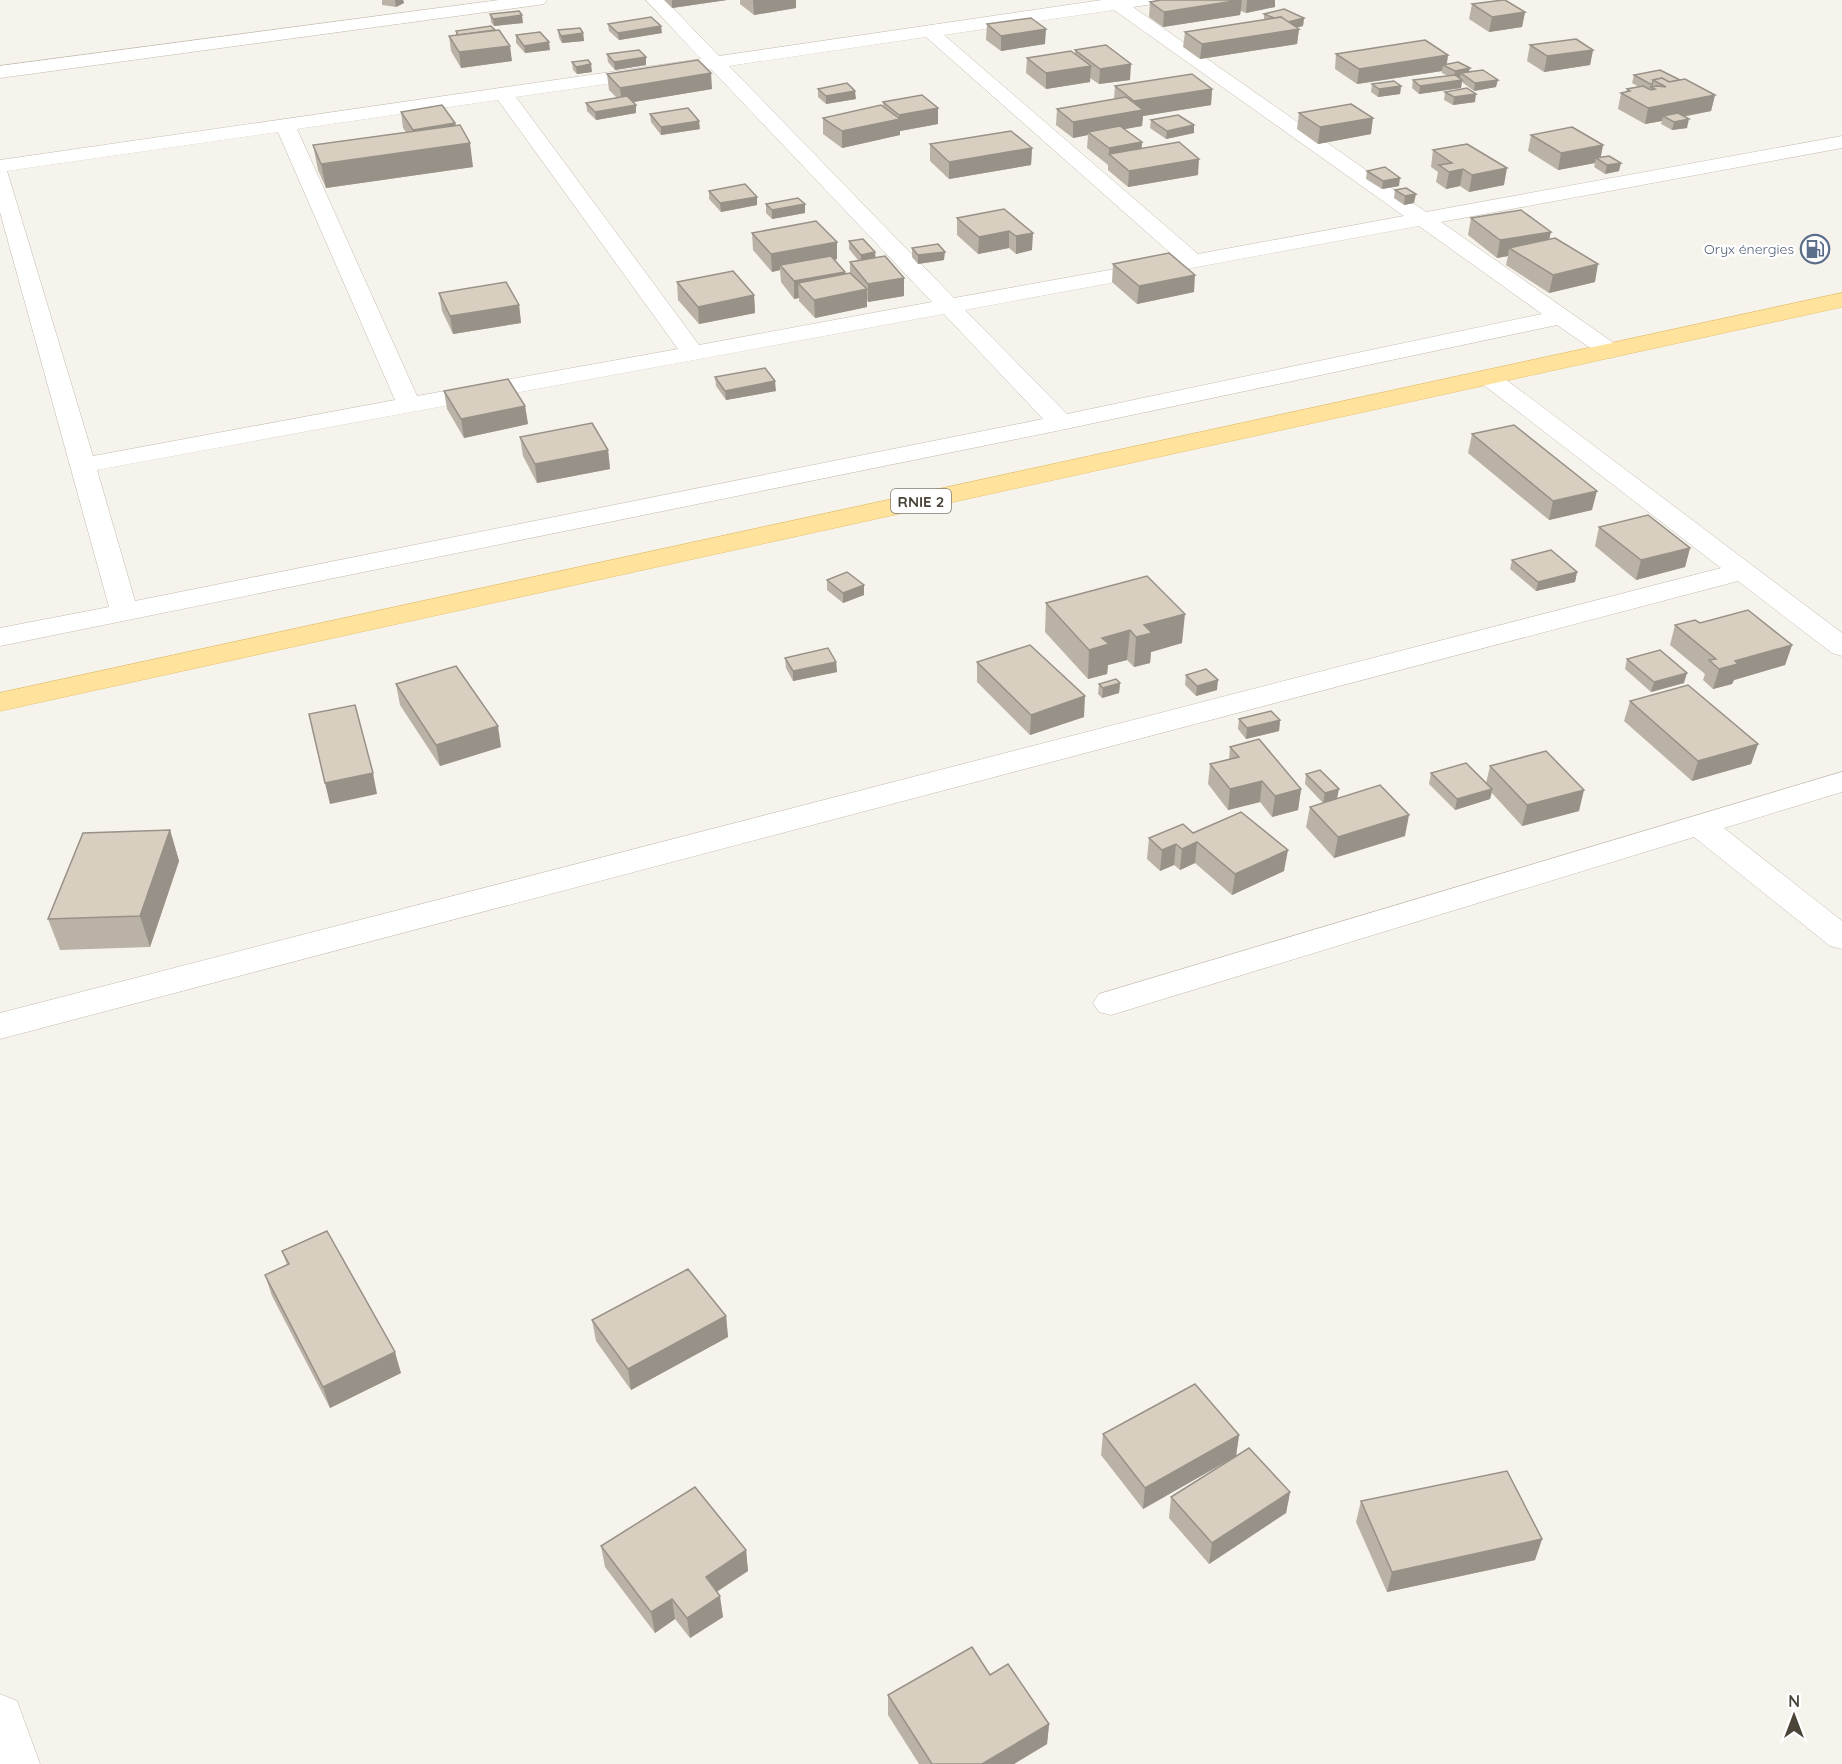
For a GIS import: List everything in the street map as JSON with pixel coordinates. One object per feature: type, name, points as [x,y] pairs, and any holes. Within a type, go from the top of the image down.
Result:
[{"type":"main road","name":"RNIE 2","points":[[0,702],[1842,300]]},
{"type":"street","points":[[0,72],[538,0]]},
{"type":"street","points":[[655,0],[1061,423]]},
{"type":"street","points":[[0,166],[930,32],[1114,2],[1147,0]]},
{"type":"street","points":[[1114,2],[1610,351]]},
{"type":"street","points":[[930,32],[1193,261]]},
{"type":"street","points":[[503,93],[693,353]]},
{"type":"street","points":[[285,124],[410,405]]},
{"type":"street","points":[[83,465],[1842,142]]},
{"type":"street","points":[[0,175],[124,611]]},
{"type":"street","points":[[0,637],[1061,423],[1561,316]]},
{"type":"street","points":[[1488,377],[1842,647]]},
{"type":"street","points":[[0,1026],[1742,571]]},
{"type":"street","points":[[1111,1004],[1842,782]]},
{"type":"street","points":[[1699,825],[1842,938]]},
{"type":"street","points":[[0,1717],[16,1764]]},
{"type":"building","points":[[1240,0],[1164,12],[1150,2]]},
{"type":"building","points":[[1505,0],[1525,12],[1492,17],[1472,4]]},
{"type":"building","points":[[1284,9],[1304,18],[1288,22],[1281,17],[1274,18],[1264,14]]},
{"type":"building","points":[[519,11],[522,15],[493,19],[490,14]]},
{"type":"building","points":[[651,17],[661,26],[618,33],[608,24]]},
{"type":"building","points":[[1281,17],[1299,29],[1202,44],[1185,32]]},
{"type":"building","points":[[1031,18],[1046,29],[1001,36],[987,24]]},
{"type":"building","points":[[491,26],[495,30],[458,35],[456,31]]},
{"type":"building","points":[[580,28],[583,33],[561,36],[558,30]]},
{"type":"building","points":[[499,30],[510,46],[459,52],[449,36]]},
{"type":"building","points":[[540,32],[549,42],[524,46],[516,35]]},
{"type":"building","points":[[1576,39],[1593,50],[1547,56],[1530,45]]},
{"type":"building","points":[[1425,40],[1448,55],[1359,69],[1336,54]]},
{"type":"building","points":[[1106,45],[1131,64],[1100,69],[1075,50]]},
{"type":"building","points":[[639,50],[646,57],[614,62],[607,54]]},
{"type":"building","points":[[1071,51],[1091,66],[1046,73],[1027,58]]},
{"type":"building","points":[[588,60],[591,64],[576,67],[572,62]]},
{"type":"building","points":[[698,60],[711,73],[620,88],[607,74]]},
{"type":"building","points":[[1458,62],[1470,68],[1455,71],[1443,65]]},
{"type":"building","points":[[1483,70],[1498,80],[1475,83],[1461,73]]},
{"type":"building","points":[[1660,70],[1680,80],[1669,82],[1662,78],[1653,80],[1652,85],[1634,75]]},
{"type":"building","points":[[1192,74],[1212,89],[1134,101],[1115,86]]},
{"type":"building","points":[[1455,75],[1462,80],[1420,86],[1413,80]]},
{"type":"building","points":[[1662,78],[1669,82],[1685,79],[1715,95],[1648,108],[1621,93],[1630,91],[1627,89],[1643,86],[1651,90],[1655,89],[1650,87],[1666,87],[1653,80]]},
{"type":"building","points":[[1394,81],[1401,86],[1379,89],[1372,84]]},
{"type":"building","points":[[847,83],[855,91],[826,96],[818,89]]},
{"type":"building","points":[[1467,88],[1476,94],[1454,97],[1445,92]]},
{"type":"building","points":[[922,95],[938,108],[899,115],[883,102]]},
{"type":"building","points":[[627,96],[636,105],[595,112],[586,103]]},
{"type":"building","points":[[1126,97],[1143,110],[1073,122],[1057,109]]},
{"type":"building","points":[[1351,104],[1373,118],[1320,127],[1299,113]]},
{"type":"building","points":[[442,105],[455,123],[413,130],[401,112]]},
{"type":"building","points":[[881,105],[900,119],[842,131],[823,118]]},
{"type":"building","points":[[688,108],[699,121],[661,127],[650,114]]},
{"type":"building","points":[[1678,113],[1689,119],[1674,122],[1663,116]]},
{"type":"building","points":[[1178,115],[1194,125],[1167,131],[1151,120]]},
{"type":"building","points":[[460,125],[470,143],[321,164],[313,145]]},
{"type":"building","points":[[1120,126],[1142,142],[1109,148],[1088,132]]},
{"type":"building","points":[[1572,127],[1603,145],[1561,153],[1531,135]]},
{"type":"building","points":[[1011,131],[1032,148],[949,162],[930,144]]},
{"type":"building","points":[[1179,142],[1199,159],[1129,171],[1109,154]]},
{"type":"building","points":[[1467,144],[1507,168],[1472,175],[1463,169],[1449,172],[1439,165],[1452,163],[1433,150]]},
{"type":"building","points":[[1609,156],[1621,163],[1607,165],[1596,158]]},
{"type":"building","points":[[1385,167],[1400,178],[1383,181],[1367,171]]},
{"type":"building","points":[[745,184],[757,197],[720,203],[709,191]]},
{"type":"building","points":[[1406,188],[1416,194],[1405,196],[1395,190]]},
{"type":"building","points":[[798,198],[805,204],[772,210],[766,204]]},
{"type":"building","points":[[1004,209],[1033,233],[1016,236],[1009,231],[979,237],[957,218]]},
{"type":"building","points":[[1521,210],[1551,232],[1500,240],[1471,218]]},
{"type":"building","points":[[816,221],[837,242],[771,254],[752,233]]},
{"type":"building","points":[[1555,238],[1598,264],[1553,275],[1509,248]]},
{"type":"building","points":[[863,239],[875,252],[861,255],[849,241]]},
{"type":"building","points":[[938,244],[945,252],[918,255],[912,248]]},
{"type":"building","points":[[1169,253],[1195,275],[1139,286],[1113,264]]},
{"type":"building","points":[[831,256],[845,272],[794,281],[780,265]]},
{"type":"building","points":[[885,256],[904,278],[868,284],[850,262]]},
{"type":"building","points":[[733,271],[754,295],[698,307],[677,282]]},
{"type":"building","points":[[850,273],[867,289],[814,300],[798,283]]},
{"type":"building","points":[[506,282],[519,305],[450,316],[439,293]]},
{"type":"building","points":[[765,368],[775,381],[725,391],[715,377]]},
{"type":"building","points":[[508,379],[525,406],[461,419],[444,391]]},
{"type":"building","points":[[592,423],[608,450],[535,464],[520,437]]},
{"type":"building","points":[[1514,425],[1597,491],[1553,501],[1472,434]]},
{"type":"building","points":[[1648,515],[1690,548],[1641,560],[1599,527]]},
{"type":"building","points":[[1551,550],[1577,572],[1538,582],[1512,560]]},
{"type":"building","points":[[847,572],[864,585],[843,593],[827,580]]},
{"type":"building","points":[[1147,576],[1185,614],[1144,625],[1152,633],[1136,637],[1130,630],[1102,638],[1109,644],[1089,650],[1046,603]]},
{"type":"building","points":[[1748,610],[1792,645],[1735,661],[1738,664],[1719,669],[1709,660],[1716,659],[1675,625],[1695,620],[1700,623]]},
{"type":"building","points":[[1030,645],[1085,696],[1031,715],[977,662]]},
{"type":"building","points":[[828,648],[836,662],[793,671],[785,658]]},
{"type":"building","points":[[1660,650],[1687,673],[1654,682],[1627,659]]},
{"type":"building","points":[[456,666],[498,726],[436,745],[396,684]]},
{"type":"building","points":[[1206,669],[1218,680],[1197,686],[1186,675]]},
{"type":"building","points":[[1116,679],[1120,683],[1103,688],[1099,684]]},
{"type":"building","points":[[1688,685],[1758,744],[1698,761],[1630,701]]},
{"type":"building","points":[[355,705],[373,773],[325,783],[309,714]]},
{"type":"building","points":[[1271,711],[1280,720],[1247,728],[1239,719]]},
{"type":"building","points":[[1259,739],[1301,789],[1275,796],[1262,781],[1230,789],[1210,764],[1239,757],[1230,747]]},
{"type":"building","points":[[1546,751],[1584,790],[1527,805],[1490,766]]},
{"type":"building","points":[[1466,763],[1492,789],[1457,799],[1431,773]]},
{"type":"building","points":[[1320,770],[1339,789],[1325,793],[1306,774]]},
{"type":"building","points":[[1380,785],[1409,815],[1338,837],[1310,807]]},
{"type":"building","points":[[1241,812],[1288,850],[1235,874],[1197,842],[1182,849],[1176,844],[1162,850],[1149,838],[1183,824],[1193,833]]},
{"type":"building","points":[[170,830],[140,916],[48,919],[83,833]]},
{"type":"building","points":[[327,1231],[395,1352],[323,1387],[265,1275],[289,1264],[282,1251]]},
{"type":"building","points":[[688,1269],[726,1316],[628,1369],[592,1320]]},
{"type":"building","points":[[1195,1384],[1239,1435],[1145,1488],[1103,1434]]},
{"type":"building","points":[[1249,1448],[1290,1492],[1212,1543],[1171,1497]]},
{"type":"building","points":[[1507,1471],[1542,1539],[1392,1572],[1361,1501]]},
{"type":"building","points":[[695,1487],[746,1550],[706,1577],[720,1596],[687,1618],[672,1599],[651,1612],[601,1546]]},
{"type":"building","points":[[972,1647],[990,1675],[1008,1664],[1049,1724],[982,1764],[932,1764],[888,1695]]},
{"type":"place","name":"Oryx énergies","points":[[1815,249]]}]
